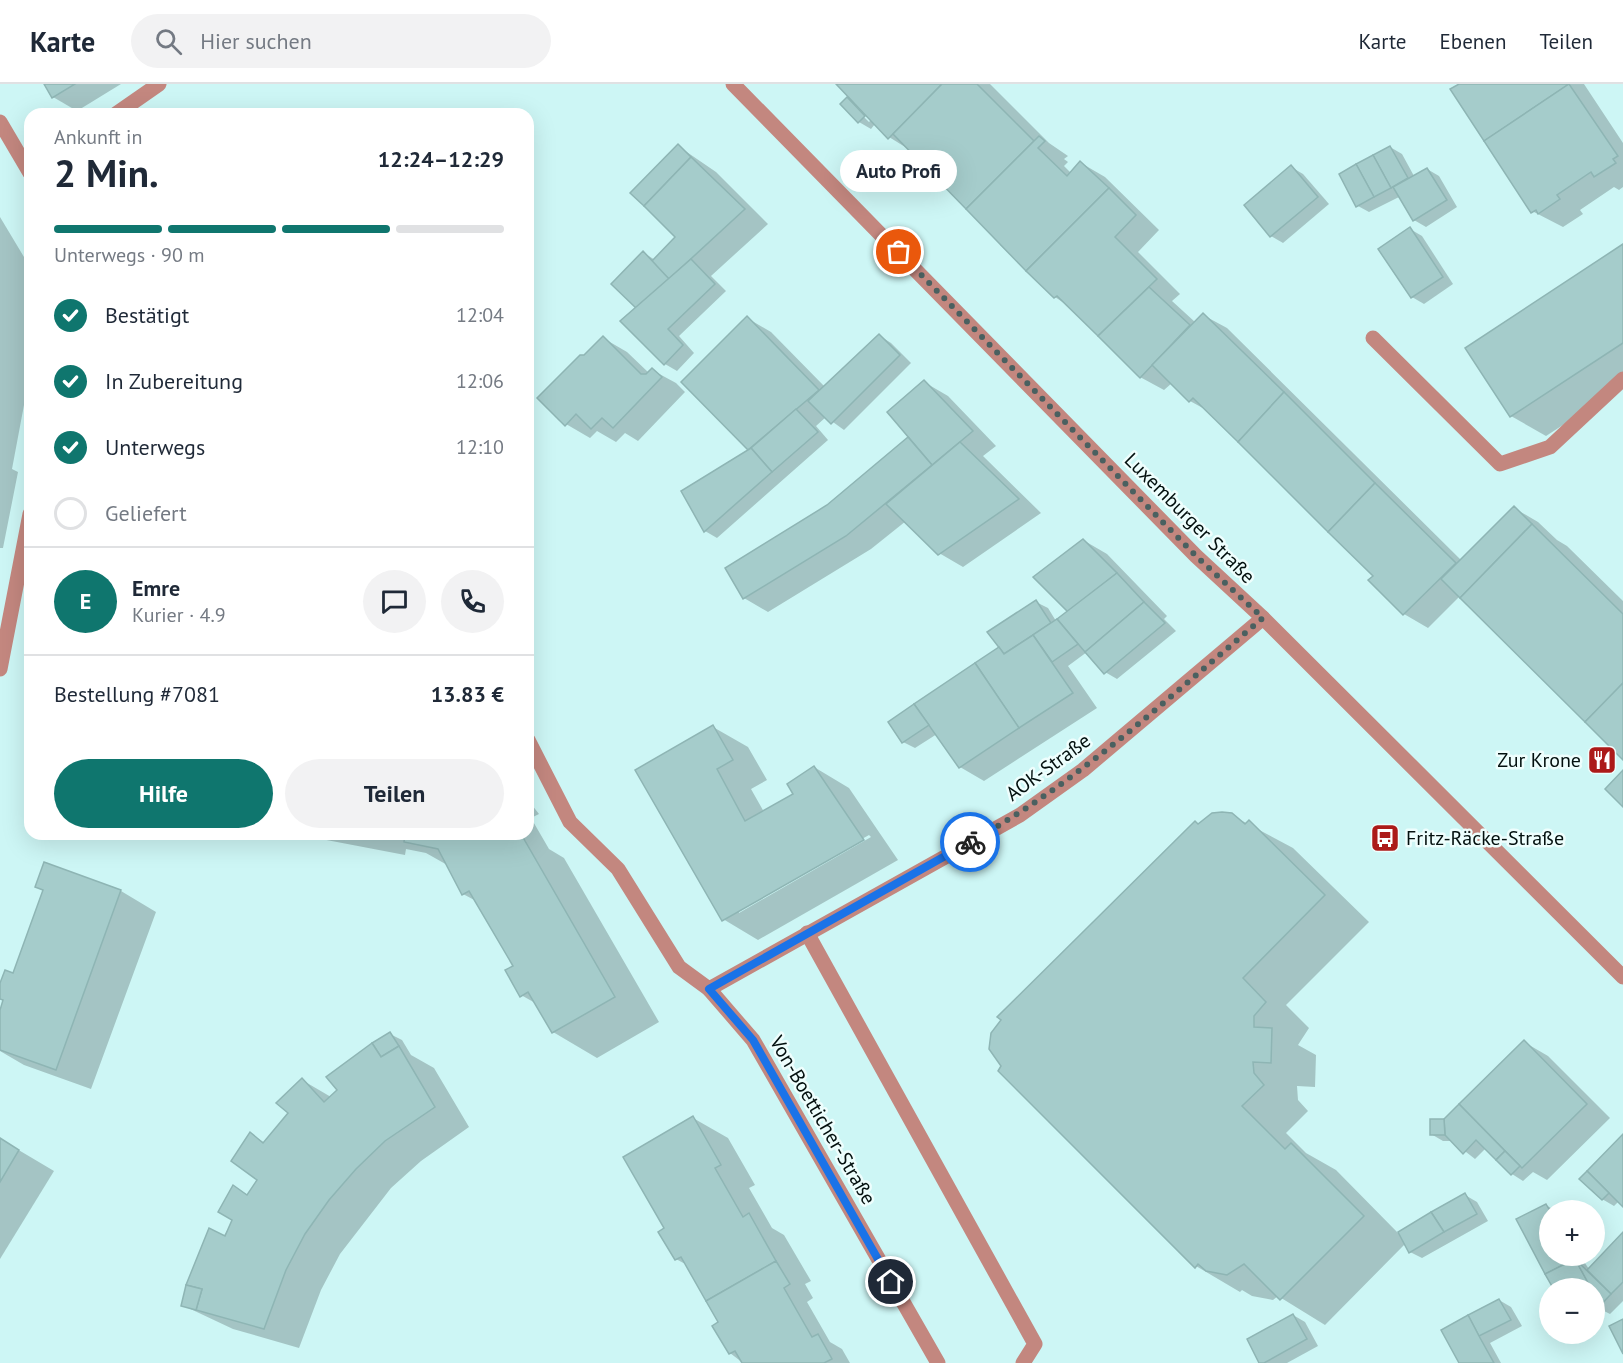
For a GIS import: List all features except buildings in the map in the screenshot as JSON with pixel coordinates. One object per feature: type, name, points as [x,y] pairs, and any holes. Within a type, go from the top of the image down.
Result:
[{"type":"street","points":[[125,108],[159,84]]},
{"type":"street","name":"Luxemburger Straße","points":[[733,84],[1196,556],[1263,618],[1623,977]]},
{"type":"street","points":[[0,122],[24,162]]},
{"type":"street","points":[[1373,338],[1500,464],[1550,447],[1623,379]]},
{"type":"street","points":[[0,669],[7,586],[24,533]]},
{"type":"street","name":"AOK-Straße","points":[[709,989],[1020,814],[1091,763],[1263,618]]},
{"type":"street","name":"Von-Boetticher-Straße","points":[[534,752],[570,822],[618,869],[679,967],[709,989],[753,1040],[938,1363]]},
{"type":"street","points":[[807,933],[1035,1344],[1023,1363]]},
{"type":"way so far","points":[[899,252],[1196,556],[1263,618],[1083,770],[1020,814],[970,842]]},
{"type":"place","name":"Auto Profi","points":[[899,252]]},
{"type":"place","name":"Zur Krone","points":[[1602,760]]},
{"type":"place","name":"Fritz-Räcke-Straße","points":[[1385,838]]},
{"type":"route","points":[[891,1282],[753,1040],[709,989],[970,842]]}]
